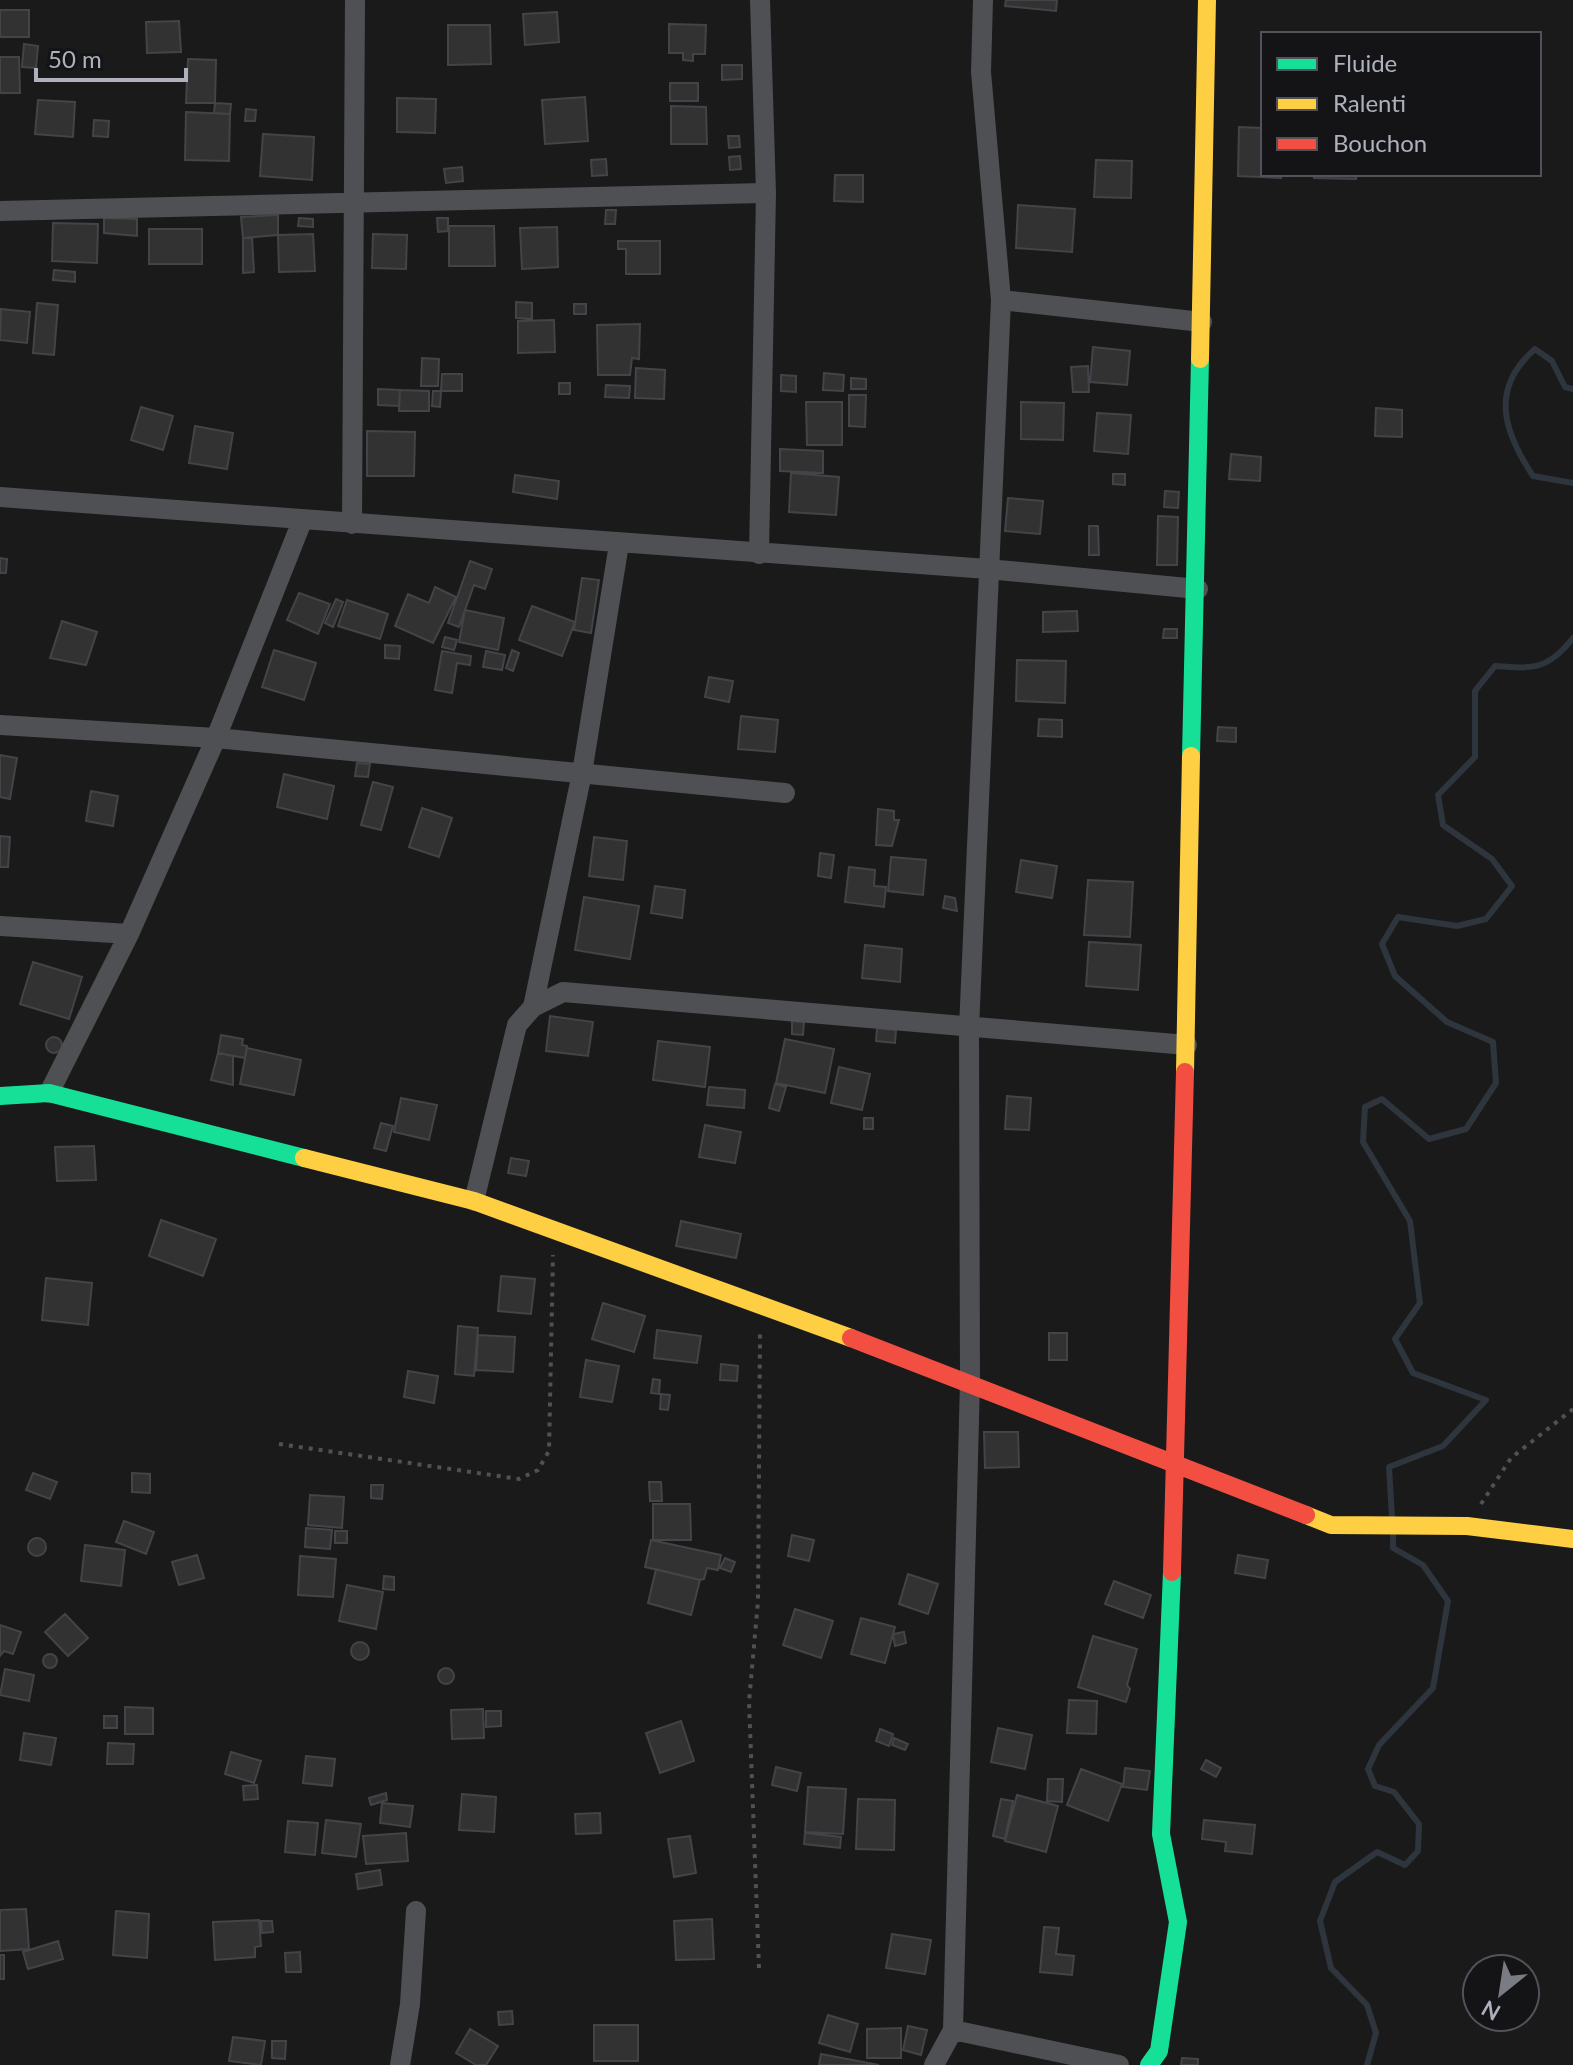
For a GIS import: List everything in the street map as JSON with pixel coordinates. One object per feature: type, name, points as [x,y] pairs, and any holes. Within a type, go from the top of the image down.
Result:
[{"type":"street","points":[[352,524],[355,0]]},
{"type":"street","points":[[759,554],[766,193],[760,0]]},
{"type":"street","points":[[934,2065],[953,2030],[970,1382],[969,1028],[1001,300],[981,72],[983,0]]},
{"type":"street","points":[[1149,2065],[1159,2051],[1178,1922],[1161,1834],[1177,1462],[1198,589],[1207,0]]},
{"type":"street","points":[[0,211],[766,193]]},
{"type":"street","points":[[1001,300],[1202,322]]},
{"type":"street","points":[[0,497],[988,569],[1198,589]]},
{"type":"street","points":[[49,1093],[129,934],[216,738],[302,521]]},
{"type":"street","points":[[533,1007],[582,773],[619,544]]},
{"type":"street","points":[[0,725],[216,738],[785,793]]},
{"type":"street","points":[[0,926],[129,934]]},
{"type":"street","points":[[474,1201],[517,1025],[533,1007],[563,992],[1187,1045]]},
{"type":"street","points":[[0,1096],[49,1093],[474,1201],[970,1382],[1331,1525],[1467,1526],[1573,1539]]},
{"type":"street","points":[[400,2065],[410,2004],[416,1911]]},
{"type":"street","points":[[953,2030],[1119,2065]]},
{"type":"path","points":[[279,1444],[519,1479],[538,1470],[549,1451],[553,1230]]},
{"type":"path","points":[[759,1968],[749,1702],[758,1601],[760,1306]]},
{"type":"path","points":[[1467,1526],[1511,1458],[1573,1409]]},
{"type":"building","points":[[1006,0],[1057,0],[1056,11],[1005,6]]},
{"type":"building","points":[[0,10],[29,10],[29,37],[0,37]]},
{"type":"building","points":[[557,12],[559,42],[525,45],[523,14]]},
{"type":"building","points":[[179,21],[181,52],[147,53],[146,22]]},
{"type":"building","points":[[669,24],[706,25],[705,54],[693,54],[693,61],[683,60],[683,53],[669,53]]},
{"type":"building","points":[[448,25],[490,25],[491,64],[448,65]]},
{"type":"building","points":[[24,44],[38,46],[36,68],[22,67]]},
{"type":"building","points":[[0,57],[19,57],[20,93],[0,93]]},
{"type":"building","points":[[188,59],[216,60],[215,103],[186,103]]},
{"type":"building","points":[[722,65],[742,65],[742,79],[722,80]]},
{"type":"building","points":[[670,83],[698,83],[698,101],[670,101]]},
{"type":"building","points":[[585,97],[588,141],[545,144],[542,100]]},
{"type":"building","points":[[397,98],[436,99],[435,133],[397,132]]},
{"type":"building","points":[[38,100],[75,102],[73,137],[35,134]]},
{"type":"building","points":[[215,103],[231,104],[230,114],[214,113]]},
{"type":"building","points":[[671,106],[706,107],[707,144],[671,144]]},
{"type":"building","points":[[246,109],[256,110],[255,121],[245,121]]},
{"type":"building","points":[[186,112],[230,114],[229,161],[185,160]]},
{"type":"building","points":[[94,120],[109,121],[108,137],[93,136]]},
{"type":"building","points":[[1239,127],[1261,128],[1261,176],[1281,178],[1238,176]]},
{"type":"building","points":[[263,134],[314,137],[312,180],[260,176]]},
{"type":"building","points":[[728,136],[739,136],[740,147],[729,148]]},
{"type":"building","points":[[740,156],[741,169],[730,170],[729,157]]},
{"type":"building","points":[[606,159],[607,175],[592,176],[591,160]]},
{"type":"building","points":[[1096,160],[1132,161],[1131,198],[1094,197]]},
{"type":"building","points":[[462,167],[463,181],[446,183],[444,169]]},
{"type":"building","points":[[835,175],[863,175],[863,202],[834,201]]},
{"type":"building","points":[[1314,176],[1356,176],[1356,179]]},
{"type":"building","points":[[1018,205],[1075,209],[1072,252],[1016,248]]},
{"type":"building","points":[[606,210],[616,210],[615,224],[605,224]]},
{"type":"building","points":[[278,215],[278,235],[243,238],[241,217]]},
{"type":"building","points":[[104,218],[137,219],[137,236],[104,233]]},
{"type":"building","points":[[299,218],[313,219],[313,227],[298,226]]},
{"type":"building","points":[[437,218],[448,218],[448,231],[438,232]]},
{"type":"building","points":[[53,223],[98,224],[97,263],[52,261]]},
{"type":"building","points":[[449,226],[494,226],[495,266],[449,266]]},
{"type":"building","points":[[557,227],[558,267],[522,269],[520,228]]},
{"type":"building","points":[[149,229],[202,229],[202,264],[149,264]]},
{"type":"building","points":[[313,234],[315,271],[279,272],[278,235]]},
{"type":"building","points":[[373,234],[407,235],[406,269],[372,268]]},
{"type":"building","points":[[243,238],[252,238],[254,272],[243,273]]},
{"type":"building","points":[[618,241],[660,241],[660,274],[626,274],[626,249],[618,249]]},
{"type":"building","points":[[54,270],[75,272],[75,282],[53,280]]},
{"type":"building","points":[[516,302],[532,303],[532,319],[516,318]]},
{"type":"building","points":[[37,303],[58,305],[54,355],[33,353]]},
{"type":"building","points":[[574,304],[586,304],[586,314],[574,314]]},
{"type":"building","points":[[1,309],[30,312],[27,343],[0,340]]},
{"type":"building","points":[[554,320],[555,352],[518,353],[518,321]]},
{"type":"building","points":[[640,324],[639,359],[632,358],[630,375],[598,375],[597,325]]},
{"type":"building","points":[[1093,347],[1130,351],[1127,385],[1090,382]]},
{"type":"building","points":[[422,358],[439,359],[438,386],[421,386]]},
{"type":"building","points":[[1088,366],[1089,392],[1073,392],[1071,367]]},
{"type":"building","points":[[636,368],[665,370],[664,399],[635,398]]},
{"type":"building","points":[[824,373],[844,375],[843,391],[823,390]]},
{"type":"building","points":[[442,374],[462,374],[462,391],[441,391]]},
{"type":"building","points":[[781,375],[796,376],[796,392],[781,391]]},
{"type":"building","points":[[851,378],[866,379],[866,389],[851,389]]},
{"type":"building","points":[[559,383],[570,383],[570,394],[559,394]]},
{"type":"building","points":[[606,385],[630,386],[629,398],[605,397]]},
{"type":"building","points":[[378,389],[400,390],[399,406],[378,405]]},
{"type":"building","points":[[400,390],[429,391],[429,411],[399,411]]},
{"type":"building","points":[[433,391],[441,391],[440,407],[432,406]]},
{"type":"building","points":[[849,395],[866,395],[865,427],[849,426]]},
{"type":"building","points":[[806,402],[842,402],[842,445],[807,445]]},
{"type":"building","points":[[1021,402],[1064,403],[1063,440],[1021,439]]},
{"type":"building","points":[[141,407],[173,416],[163,450],[131,440]]},
{"type":"building","points":[[1376,408],[1402,410],[1402,437],[1375,436]]},
{"type":"building","points":[[1097,413],[1131,415],[1128,454],[1094,451]]},
{"type":"building","points":[[195,426],[233,433],[227,469],[189,463]]},
{"type":"building","points":[[367,431],[415,432],[414,476],[367,476]]},
{"type":"building","points":[[780,449],[823,451],[823,473],[780,471]]},
{"type":"building","points":[[1231,454],[1261,457],[1260,481],[1229,479]]},
{"type":"building","points":[[791,473],[839,477],[836,515],[789,512]]},
{"type":"building","points":[[1113,474],[1125,474],[1125,485],[1113,484]]},
{"type":"building","points":[[515,475],[559,481],[557,499],[513,492]]},
{"type":"building","points":[[1165,491],[1179,492],[1178,508],[1164,507]]},
{"type":"building","points":[[1008,498],[1043,501],[1040,534],[1005,531]]},
{"type":"building","points":[[1158,516],[1178,517],[1177,565],[1157,565]]},
{"type":"building","points":[[1089,526],[1098,526],[1099,555],[1089,555]]},
{"type":"building","points":[[0,558],[7,559],[6,573],[0,573]]},
{"type":"building","points":[[470,561],[492,569],[485,589],[474,585],[459,627],[448,623]]},
{"type":"building","points":[[582,578],[599,580],[591,633],[574,630]]},
{"type":"building","points":[[435,587],[456,597],[433,643],[395,626],[408,594],[429,603]]},
{"type":"building","points":[[299,593],[330,604],[318,634],[287,620]]},
{"type":"building","points":[[336,599],[343,602],[333,627],[325,623]]},
{"type":"building","points":[[347,600],[388,614],[380,639],[338,626]]},
{"type":"building","points":[[532,606],[575,622],[562,656],[519,640]]},
{"type":"building","points":[[465,610],[504,618],[498,650],[459,642]]},
{"type":"building","points":[[1077,611],[1078,631],[1043,632],[1043,612]]},
{"type":"building","points":[[62,621],[97,632],[86,665],[50,658]]},
{"type":"building","points":[[1164,629],[1177,629],[1177,638],[1163,638]]},
{"type":"building","points":[[445,637],[457,640],[454,650],[442,647]]},
{"type":"building","points":[[385,645],[400,646],[399,659],[385,658]]},
{"type":"building","points":[[274,650],[316,663],[304,700],[262,687]]},
{"type":"building","points":[[512,650],[519,653],[513,671],[506,668]]},
{"type":"building","points":[[442,651],[471,656],[470,665],[457,663],[452,693],[435,690]]},
{"type":"building","points":[[486,651],[505,655],[502,670],[483,667]]},
{"type":"building","points":[[1017,660],[1066,661],[1065,703],[1016,701]]},
{"type":"building","points":[[709,677],[733,681],[729,702],[705,697]]},
{"type":"building","points":[[741,716],[778,720],[775,752],[738,749]]},
{"type":"building","points":[[1039,719],[1062,720],[1062,737],[1038,736]]},
{"type":"building","points":[[1218,727],[1236,728],[1236,742],[1217,741]]},
{"type":"building","points":[[0,755],[17,758],[10,799],[0,797]]},
{"type":"building","points":[[357,763],[370,764],[368,777],[355,776]]},
{"type":"building","points":[[284,774],[334,786],[327,819],[277,807]]},
{"type":"building","points":[[373,782],[393,787],[381,830],[361,825]]},
{"type":"building","points":[[91,791],[118,796],[113,826],[86,821]]},
{"type":"building","points":[[422,808],[452,818],[439,857],[409,847]]},
{"type":"building","points":[[878,809],[894,811],[894,820],[899,820],[892,846],[876,845]]},
{"type":"building","points":[[0,836],[10,837],[8,867],[0,867]]},
{"type":"building","points":[[594,837],[627,841],[623,880],[589,876]]},
{"type":"building","points":[[820,853],[834,855],[831,878],[818,876]]},
{"type":"building","points":[[891,857],[926,860],[923,895],[888,891]]},
{"type":"building","points":[[1021,860],[1057,866],[1052,898],[1016,892]]},
{"type":"building","points":[[849,867],[875,870],[874,886],[886,887],[884,907],[845,902]]},
{"type":"building","points":[[1088,880],[1133,882],[1130,937],[1084,935]]},
{"type":"building","points":[[655,886],[685,890],[682,918],[651,913]]},
{"type":"building","points":[[945,896],[955,898],[957,911],[943,908]]},
{"type":"building","points":[[584,897],[639,906],[630,959],[575,950]]},
{"type":"building","points":[[1089,942],[1141,945],[1138,990],[1086,986]]},
{"type":"building","points":[[865,945],[902,949],[900,982],[862,978]]},
{"type":"building","points":[[33,962],[82,977],[69,1019],[20,1004]]},
{"type":"building","points":[[550,1016],[593,1022],[588,1056],[546,1051]]},
{"type":"building","points":[[792,1021],[804,1022],[803,1035],[792,1034]]},
{"type":"building","points":[[877,1028],[896,1030],[895,1043],[876,1041]]},
{"type":"building","points":[[221,1035],[243,1039],[242,1045],[247,1046],[245,1058],[218,1053]]},
{"type":"building","points":[[54,1037],[60,1039],[60,1051],[54,1053],[48,1051],[46,1045],[48,1039]]},
{"type":"building","points":[[785,1039],[834,1049],[825,1093],[776,1083]]},
{"type":"building","points":[[658,1041],[710,1047],[705,1087],[653,1080]]},
{"type":"building","points":[[247,1048],[301,1060],[294,1095],[240,1084]]},
{"type":"building","points":[[218,1053],[233,1056],[233,1085],[211,1080]]},
{"type":"building","points":[[839,1067],[870,1074],[862,1110],[831,1103]]},
{"type":"building","points":[[775,1084],[786,1087],[779,1111],[769,1108]]},
{"type":"building","points":[[709,1087],[745,1090],[744,1108],[707,1105]]},
{"type":"building","points":[[1007,1096],[1031,1098],[1029,1130],[1005,1129]]},
{"type":"building","points":[[401,1098],[437,1105],[429,1140],[394,1132]]},
{"type":"building","points":[[864,1118],[873,1118],[873,1129],[864,1129]]},
{"type":"building","points":[[381,1123],[393,1126],[386,1151],[374,1148]]},
{"type":"building","points":[[705,1125],[741,1132],[735,1163],[699,1157]]},
{"type":"building","points":[[94,1146],[96,1180],[57,1181],[55,1147]]},
{"type":"building","points":[[511,1158],[529,1161],[526,1176],[508,1173]]},
{"type":"building","points":[[161,1220],[216,1239],[203,1276],[149,1256]]},
{"type":"building","points":[[681,1221],[741,1234],[736,1258],[676,1246]]},
{"type":"building","points":[[501,1276],[535,1279],[531,1314],[498,1311]]},
{"type":"building","points":[[46,1278],[92,1283],[88,1325],[42,1320]]},
{"type":"building","points":[[603,1303],[645,1316],[634,1352],[592,1339]]},
{"type":"building","points":[[458,1326],[478,1328],[474,1376],[455,1374]]},
{"type":"building","points":[[657,1330],[701,1336],[697,1363],[654,1358]]},
{"type":"building","points":[[1049,1333],[1067,1333],[1067,1360],[1049,1360]]},
{"type":"building","points":[[478,1335],[515,1337],[513,1372],[476,1370]]},
{"type":"building","points":[[586,1360],[619,1366],[612,1402],[580,1397]]},
{"type":"building","points":[[721,1364],[738,1366],[737,1381],[720,1380]]},
{"type":"building","points":[[408,1371],[438,1376],[434,1403],[404,1397]]},
{"type":"building","points":[[653,1379],[660,1380],[659,1394],[651,1393]]},
{"type":"building","points":[[661,1394],[670,1395],[668,1410],[660,1409]]},
{"type":"building","points":[[984,1432],[1018,1432],[1019,1467],[985,1468]]},
{"type":"building","points":[[33,1473],[57,1482],[50,1499],[26,1490]]},
{"type":"building","points":[[132,1473],[150,1474],[150,1493],[132,1492]]},
{"type":"building","points":[[649,1482],[661,1482],[662,1501],[650,1501]]},
{"type":"building","points":[[371,1485],[383,1485],[382,1499],[371,1498]]},
{"type":"building","points":[[310,1495],[344,1497],[342,1528],[308,1525]]},
{"type":"building","points":[[653,1504],[690,1504],[691,1540],[653,1540]]},
{"type":"building","points":[[124,1521],[154,1532],[146,1554],[116,1542]]},
{"type":"building","points":[[306,1528],[332,1530],[330,1549],[305,1547]]},
{"type":"building","points":[[335,1531],[347,1531],[347,1543],[335,1543]]},
{"type":"building","points":[[792,1535],[814,1540],[809,1561],[788,1556]]},
{"type":"building","points":[[37,1538],[46,1547],[37,1556],[28,1547]]},
{"type":"building","points":[[651,1540],[721,1555],[718,1570],[707,1568],[704,1579],[700,1580],[645,1567]]},
{"type":"building","points":[[85,1545],[125,1550],[121,1586],[81,1581]]},
{"type":"building","points":[[197,1555],[204,1578],[179,1585],[172,1562]]},
{"type":"building","points":[[1238,1555],[1268,1560],[1265,1578],[1235,1573]]},
{"type":"building","points":[[300,1556],[336,1559],[333,1597],[298,1595]]},
{"type":"building","points":[[725,1558],[735,1562],[731,1572],[720,1568]]},
{"type":"building","points":[[656,1569],[700,1580],[691,1615],[648,1603]]},
{"type":"building","points":[[908,1574],[938,1584],[928,1614],[899,1604]]},
{"type":"building","points":[[384,1576],[394,1577],[394,1590],[383,1589]]},
{"type":"building","points":[[1114,1581],[1151,1595],[1143,1618],[1105,1604]]},
{"type":"building","points":[[347,1585],[383,1592],[376,1629],[339,1621]]},
{"type":"building","points":[[795,1609],[833,1621],[821,1658],[783,1645]]},
{"type":"building","points":[[65,1614],[88,1638],[68,1656],[45,1632]]},
{"type":"building","points":[[861,1618],[895,1627],[885,1663],[851,1654]]},
{"type":"building","points":[[0,1625],[21,1632],[13,1654],[4,1651],[0,1656]]},
{"type":"building","points":[[904,1632],[906,1643],[895,1646],[893,1634]]},
{"type":"building","points":[[1093,1636],[1137,1649],[1127,1685],[1130,1689],[1126,1702],[1078,1687]]},
{"type":"building","points":[[360,1642],[369,1651],[360,1660],[351,1651]]},
{"type":"building","points":[[50,1654],[57,1661],[50,1668],[43,1661]]},
{"type":"building","points":[[446,1668],[452,1670],[452,1682],[446,1684],[440,1682],[438,1676],[440,1670]]},
{"type":"building","points":[[5,1669],[34,1675],[29,1701],[0,1695]]},
{"type":"building","points":[[1069,1700],[1097,1701],[1096,1734],[1067,1733]]},
{"type":"building","points":[[125,1707],[153,1708],[153,1734],[125,1734]]},
{"type":"building","points":[[483,1709],[484,1738],[452,1739],[451,1710]]},
{"type":"building","points":[[486,1711],[501,1711],[501,1726],[486,1727]]},
{"type":"building","points":[[104,1716],[117,1716],[117,1728],[104,1728]]},
{"type":"building","points":[[681,1721],[694,1761],[660,1773],[646,1733]]},
{"type":"building","points":[[998,1728],[1032,1735],[1025,1769],[991,1762]]},
{"type":"building","points":[[880,1729],[893,1734],[889,1746],[876,1741]]},
{"type":"building","points":[[24,1733],[56,1738],[51,1765],[20,1760]]},
{"type":"building","points":[[894,1738],[908,1744],[905,1750],[892,1745]]},
{"type":"building","points":[[108,1743],[134,1744],[133,1764],[107,1764]]},
{"type":"building","points":[[231,1752],[261,1761],[254,1783],[225,1774]]},
{"type":"building","points":[[306,1756],[335,1759],[332,1786],[303,1783]]},
{"type":"building","points":[[1206,1760],[1221,1768],[1216,1777],[1201,1769]]},
{"type":"building","points":[[776,1767],[801,1773],[797,1791],[772,1785]]},
{"type":"building","points":[[1125,1768],[1150,1771],[1147,1790],[1123,1787]]},
{"type":"building","points":[[1081,1769],[1122,1784],[1108,1821],[1067,1805]]},
{"type":"building","points":[[1048,1779],[1063,1779],[1062,1802],[1047,1801]]},
{"type":"building","points":[[257,1785],[258,1799],[244,1800],[243,1786]]},
{"type":"building","points":[[808,1787],[846,1789],[843,1834],[805,1832]]},
{"type":"building","points":[[386,1793],[387,1800],[371,1805],[369,1798]]},
{"type":"building","points":[[462,1794],[496,1797],[494,1832],[459,1830]]},
{"type":"building","points":[[1017,1795],[1058,1806],[1046,1852],[1005,1841]]},
{"type":"building","points":[[858,1799],[895,1800],[894,1850],[856,1849]]},
{"type":"building","points":[[1001,1799],[1013,1801],[1005,1839],[993,1836]]},
{"type":"building","points":[[382,1803],[413,1806],[410,1827],[380,1823]]},
{"type":"building","points":[[600,1813],[601,1833],[576,1834],[575,1814]]},
{"type":"building","points":[[326,1820],[361,1824],[356,1857],[322,1853]]},
{"type":"building","points":[[1204,1820],[1255,1825],[1252,1854],[1225,1851],[1226,1842],[1202,1839]]},
{"type":"building","points":[[288,1821],[318,1823],[315,1855],[285,1852]]},
{"type":"building","points":[[406,1833],[408,1861],[366,1864],[363,1836]]},
{"type":"building","points":[[805,1833],[841,1837],[840,1848],[804,1844]]},
{"type":"building","points":[[690,1836],[696,1873],[674,1877],[668,1839]]},
{"type":"building","points":[[380,1870],[382,1885],[358,1889],[356,1874]]},
{"type":"building","points":[[26,1909],[29,1949],[0,1951],[0,1910]]},
{"type":"building","points":[[116,1911],[149,1914],[147,1958],[113,1955]]},
{"type":"building","points":[[712,1919],[714,1959],[676,1960],[674,1921]]},
{"type":"building","points":[[259,1920],[261,1946],[255,1947],[255,1957],[215,1960],[213,1922]]},
{"type":"building","points":[[261,1921],[272,1921],[273,1932],[262,1933]]},
{"type":"building","points":[[1044,1927],[1059,1928],[1056,1954],[1074,1956],[1072,1975],[1040,1972]]},
{"type":"building","points":[[892,1934],[931,1940],[925,1974],[886,1968]]},
{"type":"building","points":[[58,1941],[63,1959],[28,1969],[23,1952]]},
{"type":"building","points":[[300,1952],[301,1972],[286,1972],[285,1953]]},
{"type":"building","points":[[0,1955],[4,1955],[4,1979],[0,1979]]},
{"type":"building","points":[[512,2011],[513,2024],[499,2025],[498,2012]]},
{"type":"building","points":[[828,2015],[858,2024],[850,2052],[819,2043]]},
{"type":"building","points":[[594,2025],[638,2025],[638,2061],[594,2061]]},
{"type":"building","points":[[908,2026],[927,2030],[921,2055],[903,2050]]},
{"type":"building","points":[[901,2028],[901,2058],[867,2058],[867,2029]]},
{"type":"building","points":[[470,2029],[498,2046],[486,2065],[476,2065],[456,2053]]},
{"type":"building","points":[[233,2037],[265,2041],[261,2065],[229,2061]]},
{"type":"building","points":[[272,2041],[286,2041],[285,2059],[272,2058]]},
{"type":"building","points":[[821,2054],[879,2065],[819,2065]]},
{"type":"building","points":[[1182,2058],[1198,2059],[1198,2065],[1181,2065]]},
{"type":"waterway","points":[[1573,389],[1565,387],[1552,361],[1535,349],[1511,380],[1506,411],[1515,443],[1533,476],[1573,483]]},
{"type":"waterway","points":[[1392,1518],[1389,1467],[1443,1446],[1486,1400],[1413,1373],[1395,1339],[1420,1303],[1410,1221],[1363,1142],[1365,1107],[1382,1099],[1429,1139],[1466,1129],[1496,1083],[1493,1042],[1447,1022],[1395,976],[1382,944],[1398,917],[1457,926],[1486,919],[1512,886],[1492,859],[1443,825],[1438,795],[1475,757],[1475,691],[1495,666],[1539,665],[1556,656],[1573,638]]},
{"type":"waterway","points":[[1367,2065],[1376,2033],[1367,2005],[1331,1968],[1320,1921],[1335,1882],[1377,1852],[1405,1865],[1418,1851],[1419,1824],[1394,1792],[1375,1786],[1368,1769],[1379,1745],[1433,1688],[1448,1601],[1423,1565],[1393,1548],[1393,1533]]},
{"type":"traffic: fast","points":[[1191,756],[1200,359]]},
{"type":"traffic: fast","points":[[0,1096],[49,1093],[304,1158]]},
{"type":"traffic: fast","points":[[1149,2065],[1159,2051],[1178,1922],[1161,1834],[1172,1572]]},
{"type":"traffic: slow","points":[[1200,359],[1207,0]]},
{"type":"traffic: slow","points":[[1185,1072],[1191,756]]},
{"type":"traffic: slow","points":[[304,1158],[474,1201],[851,1338]]},
{"type":"traffic: slow","points":[[1306,1515],[1331,1525],[1467,1526],[1573,1539]]},
{"type":"traffic: jam","points":[[1172,1572],[1185,1072]]},
{"type":"traffic: jam","points":[[851,1338],[1306,1515]]}]
